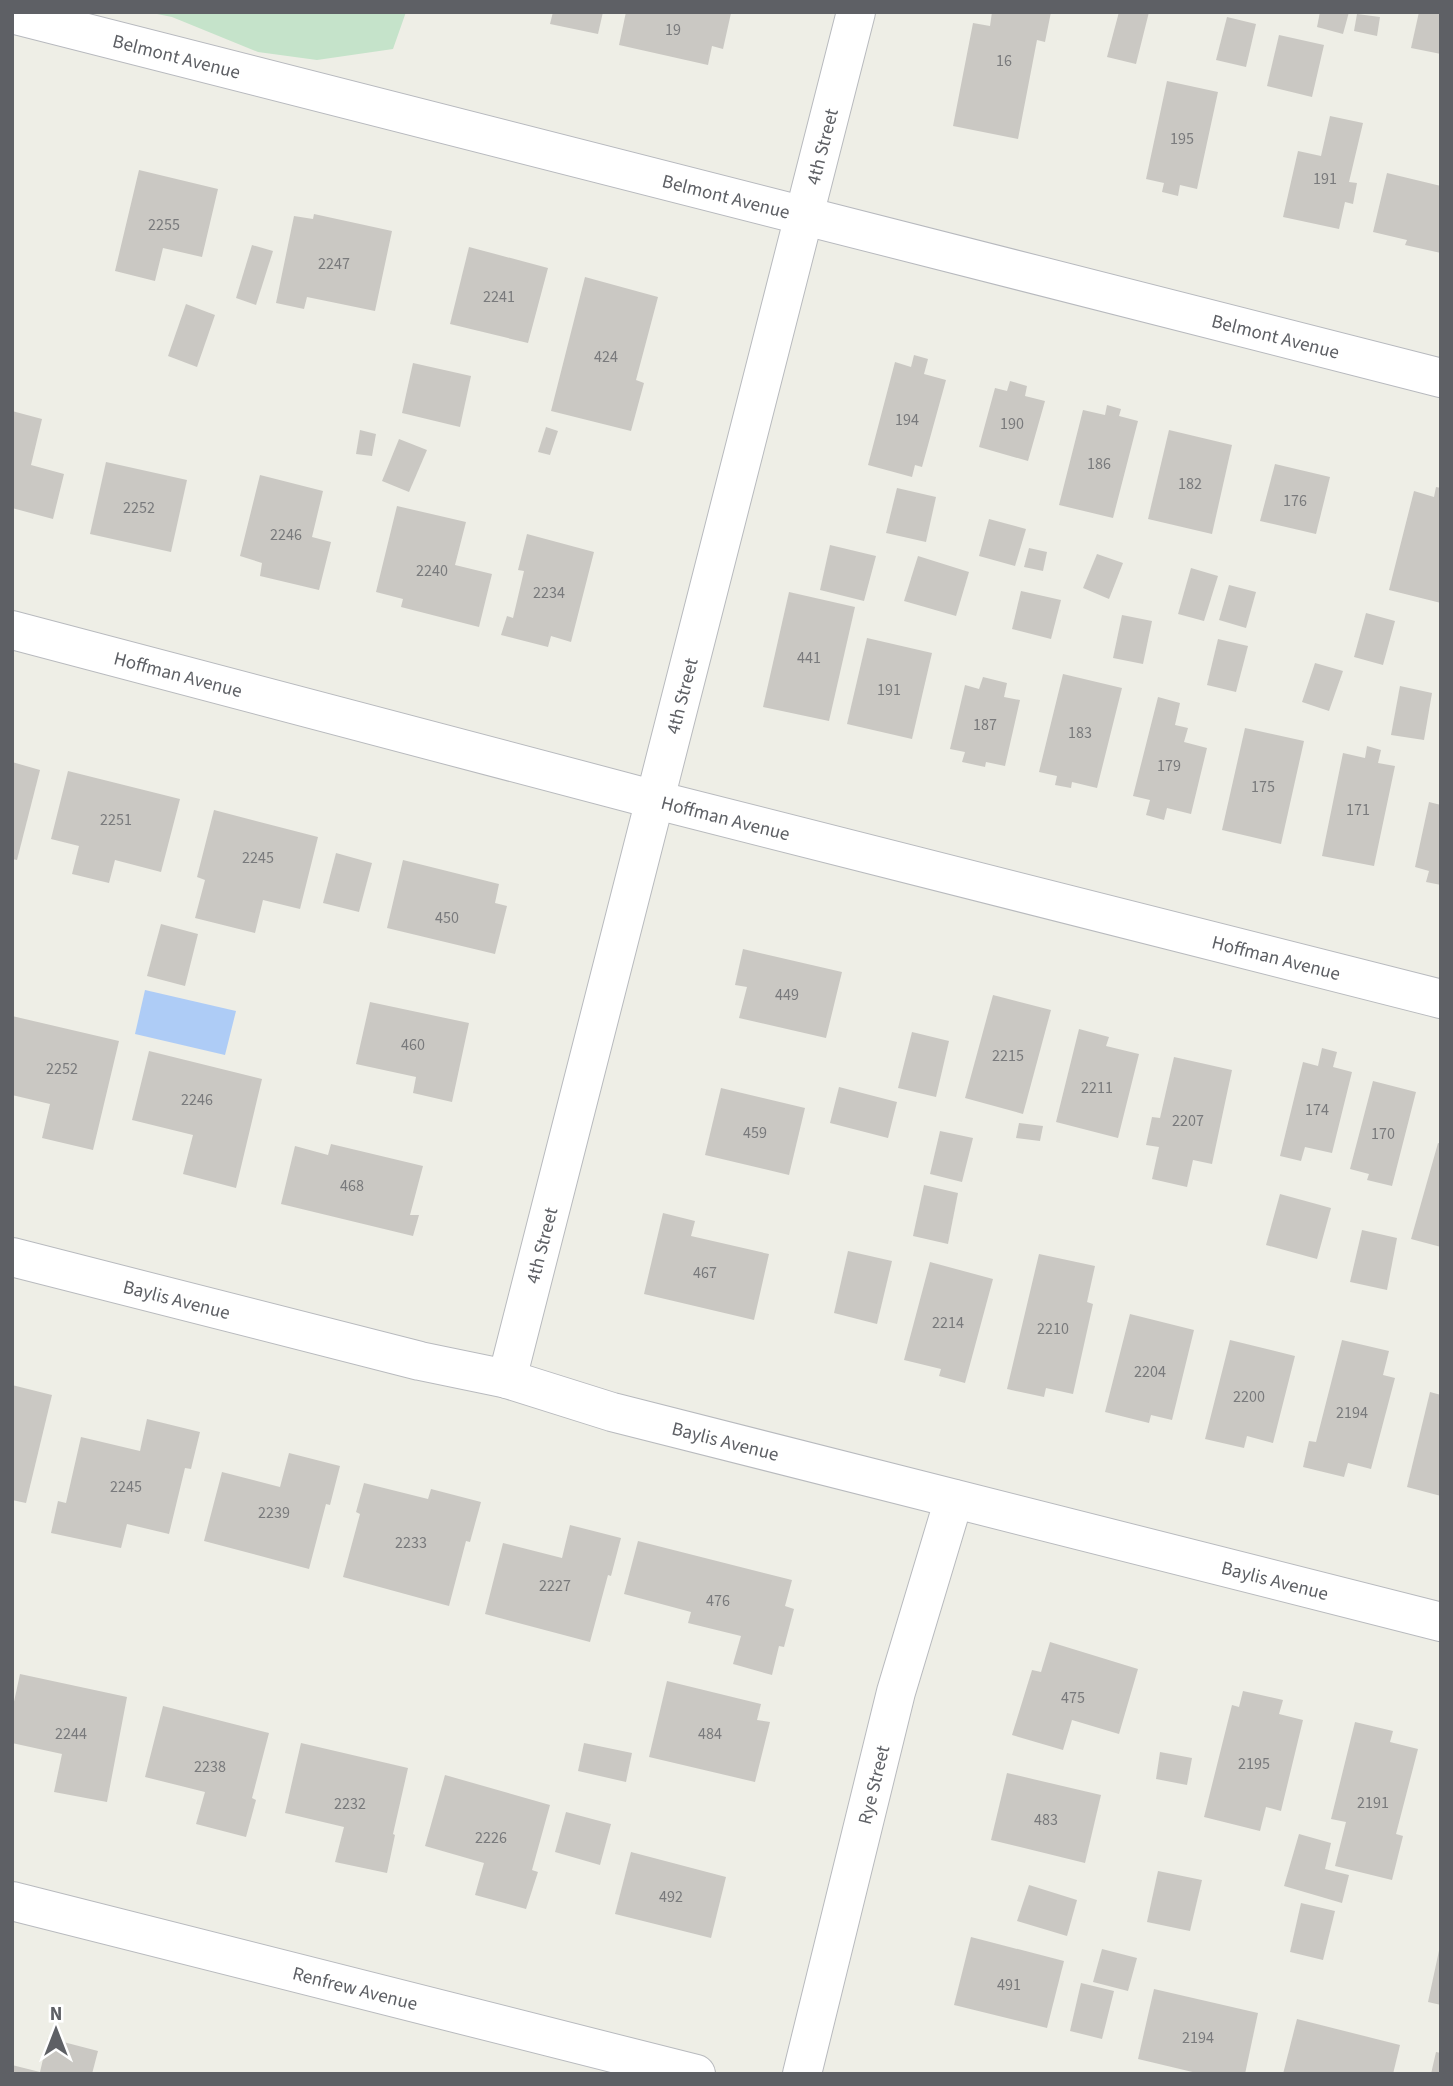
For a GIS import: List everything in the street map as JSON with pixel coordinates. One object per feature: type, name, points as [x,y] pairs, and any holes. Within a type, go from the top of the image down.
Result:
[{"type":"street","name":"4th Street","points":[[508,1379],[856,12]]},
{"type":"street","name":"Belmont Avenue","points":[[12,14],[1441,378]]},
{"type":"street","name":"Hoffman Avenue","points":[[12,630],[656,800],[1441,999]]},
{"type":"street","name":"Baylis Avenue","points":[[12,1257],[420,1361],[508,1379],[612,1412],[1441,1622]]},
{"type":"street","name":"Rye Street","points":[[802,2074],[896,1692],[954,1499]]},
{"type":"street","name":"Renfrew Avenue","points":[[12,1901],[696,2074]]},
{"type":"green space","points":[[147,12],[406,12],[393,49],[317,60],[258,52],[172,17]]},
{"type":"water","points":[[145,990],[236,1011],[225,1055],[135,1034]]},
{"type":"building","points":[[553,12],[603,12],[598,34],[550,24]]},
{"type":"building","points":[[626,12],[731,13],[723,49],[712,46],[708,65],[619,45]]},
{"type":"building","points":[[992,12],[1051,12],[1045,42],[1037,40],[1018,139],[953,126],[973,23],[990,26]]},
{"type":"building","points":[[1119,12],[1149,12],[1136,64],[1107,57]]},
{"type":"building","points":[[1320,12],[1349,12],[1343,34],[1317,27]]},
{"type":"building","points":[[1419,12],[1441,12],[1441,54],[1411,48]]},
{"type":"building","points":[[1357,14],[1380,17],[1377,36],[1354,31]]},
{"type":"building","points":[[1227,17],[1256,24],[1246,67],[1216,60]]},
{"type":"building","points":[[1279,35],[1324,45],[1312,97],[1267,86]]},
{"type":"building","points":[[1167,81],[1218,92],[1197,189],[1180,185],[1178,196],[1162,192],[1164,183],[1146,179]]},
{"type":"building","points":[[1330,116],[1363,123],[1349,182],[1357,183],[1353,204],[1345,202],[1339,229],[1283,217],[1298,151],[1321,156]]},
{"type":"building","points":[[139,170],[218,189],[202,257],[163,248],[155,281],[115,271]]},
{"type":"building","points":[[1387,173],[1441,186],[1441,253],[1405,245],[1407,240],[1373,232]]},
{"type":"building","points":[[314,214],[392,231],[375,311],[307,297],[304,309],[276,303],[294,216],[313,219]]},
{"type":"building","points":[[252,245],[273,251],[256,305],[236,298]]},
{"type":"building","points":[[469,247],[548,268],[528,343],[450,324]]},
{"type":"building","points":[[585,277],[658,297],[636,380],[644,383],[631,431],[551,411]]},
{"type":"building","points":[[186,304],[215,315],[197,367],[168,356]]},
{"type":"building","points":[[914,355],[928,359],[924,374],[946,380],[922,467],[915,465],[912,477],[868,465],[895,362],[911,367]]},
{"type":"building","points":[[413,363],[471,376],[460,427],[402,413]]},
{"type":"building","points":[[1010,381],[1027,386],[1025,396],[1045,401],[1028,461],[979,447],[995,388],[1007,391]]},
{"type":"building","points":[[1107,405],[1121,409],[1119,416],[1138,421],[1113,518],[1059,505],[1083,410],[1105,415]]},
{"type":"building","points":[[12,411],[42,419],[31,465],[64,474],[53,519],[12,508]]},
{"type":"building","points":[[546,427],[558,431],[550,455],[538,452]]},
{"type":"building","points":[[360,430],[376,434],[372,456],[356,454]]},
{"type":"building","points":[[1169,430],[1232,445],[1212,534],[1148,519]]},
{"type":"building","points":[[399,439],[427,450],[409,492],[382,481]]},
{"type":"building","points":[[106,462],[187,480],[171,552],[90,534]]},
{"type":"building","points":[[1275,464],[1330,477],[1316,534],[1260,521]]},
{"type":"building","points":[[260,475],[323,491],[312,537],[331,542],[319,590],[260,576],[262,563],[240,556]]},
{"type":"building","points":[[1436,487],[1441,488],[1441,603],[1389,590],[1414,491],[1434,497]]},
{"type":"building","points":[[897,488],[936,497],[926,542],[886,533]]},
{"type":"building","points":[[397,506],[466,522],[455,565],[492,574],[479,627],[401,607],[403,599],[376,592]]},
{"type":"building","points":[[989,519],[1026,529],[1015,566],[979,556]]},
{"type":"building","points":[[527,534],[594,552],[571,642],[551,636],[548,647],[501,635],[507,616],[513,618],[524,571],[518,570]]},
{"type":"building","points":[[830,545],[876,556],[864,601],[820,590]]},
{"type":"building","points":[[1029,548],[1047,552],[1043,571],[1024,567]]},
{"type":"building","points":[[1097,554],[1123,563],[1109,599],[1083,588]]},
{"type":"building","points":[[918,556],[969,572],[956,616],[904,601]]},
{"type":"building","points":[[1191,568],[1218,576],[1204,621],[1178,614]]},
{"type":"building","points":[[1229,585],[1256,592],[1246,628],[1219,620]]},
{"type":"building","points":[[1021,591],[1061,600],[1051,639],[1012,629]]},
{"type":"building","points":[[789,592],[855,607],[829,721],[763,707]]},
{"type":"building","points":[[1366,613],[1395,621],[1383,665],[1354,657]]},
{"type":"building","points":[[1122,615],[1152,621],[1143,664],[1113,658]]},
{"type":"building","points":[[867,638],[932,653],[912,739],[847,724]]},
{"type":"building","points":[[1218,639],[1248,646],[1236,692],[1207,685]]},
{"type":"building","points":[[1315,663],[1343,671],[1329,711],[1302,702]]},
{"type":"building","points":[[1063,674],[1122,688],[1097,788],[1072,782],[1071,788],[1055,785],[1057,776],[1039,772]]},
{"type":"building","points":[[983,677],[1007,683],[1004,697],[1020,700],[1005,766],[986,762],[985,767],[962,762],[965,752],[950,749],[965,685],[979,689]]},
{"type":"building","points":[[1400,686],[1432,693],[1424,740],[1391,735]]},
{"type":"building","points":[[1158,697],[1180,703],[1175,725],[1188,728],[1184,742],[1207,748],[1191,814],[1167,808],[1164,820],[1146,815],[1150,800],[1133,796]]},
{"type":"building","points":[[1245,728],[1304,741],[1281,844],[1222,830]]},
{"type":"building","points":[[1367,746],[1381,750],[1378,763],[1395,766],[1374,866],[1322,856],[1343,753],[1365,758]]},
{"type":"building","points":[[12,762],[40,770],[17,860],[12,859]]},
{"type":"building","points":[[68,771],[180,799],[161,872],[115,860],[109,883],[72,874],[79,846],[51,839]]},
{"type":"building","points":[[1429,802],[1441,805],[1441,885],[1426,882],[1429,871],[1415,867]]},
{"type":"building","points":[[214,810],[318,837],[300,909],[263,900],[255,933],[195,918],[205,880],[197,877]]},
{"type":"building","points":[[336,853],[372,863],[359,912],[323,903]]},
{"type":"building","points":[[403,860],[499,884],[495,903],[507,906],[495,954],[387,928]]},
{"type":"building","points":[[161,924],[198,934],[185,986],[147,976]]},
{"type":"building","points":[[743,949],[842,972],[826,1038],[739,1018],[747,987],[735,985]]},
{"type":"building","points":[[993,995],[1051,1010],[1023,1114],[965,1098]]},
{"type":"building","points":[[370,1002],[469,1023],[452,1102],[413,1093],[416,1077],[356,1064]]},
{"type":"building","points":[[12,1016],[119,1041],[93,1150],[42,1138],[50,1104],[12,1095]]},
{"type":"building","points":[[1079,1029],[1109,1037],[1106,1046],[1139,1054],[1118,1138],[1056,1122]]},
{"type":"building","points":[[912,1032],[949,1041],[936,1097],[898,1088]]},
{"type":"building","points":[[1322,1048],[1337,1052],[1333,1067],[1352,1072],[1332,1153],[1305,1147],[1301,1161],[1280,1156],[1303,1062],[1318,1066]]},
{"type":"building","points":[[149,1051],[262,1079],[236,1188],[183,1174],[193,1135],[132,1120]]},
{"type":"building","points":[[1174,1057],[1232,1070],[1212,1164],[1193,1160],[1187,1187],[1152,1179],[1159,1147],[1146,1145],[1152,1117],[1160,1118]]},
{"type":"building","points":[[1373,1081],[1416,1092],[1392,1186],[1367,1180],[1369,1174],[1350,1169]]},
{"type":"building","points":[[839,1087],[897,1102],[888,1138],[830,1123]]},
{"type":"building","points":[[721,1088],[805,1108],[789,1175],[705,1155]]},
{"type":"building","points":[[1019,1123],[1043,1126],[1040,1141],[1016,1138]]},
{"type":"building","points":[[940,1131],[973,1138],[962,1182],[930,1174]]},
{"type":"building","points":[[1438,1143],[1441,1144],[1441,1247],[1411,1239]]},
{"type":"building","points":[[331,1144],[423,1166],[410,1215],[419,1215],[413,1236],[281,1204],[295,1146],[328,1155]]},
{"type":"building","points":[[924,1185],[958,1193],[948,1244],[913,1236]]},
{"type":"building","points":[[1280,1194],[1331,1208],[1317,1259],[1266,1245]]},
{"type":"building","points":[[663,1213],[695,1221],[691,1236],[769,1254],[754,1320],[644,1294]]},
{"type":"building","points":[[1362,1230],[1397,1238],[1387,1290],[1350,1282]]},
{"type":"building","points":[[848,1251],[892,1261],[877,1324],[834,1313]]},
{"type":"building","points":[[1039,1254],[1095,1266],[1087,1302],[1093,1304],[1073,1394],[1046,1388],[1044,1397],[1007,1389]]},
{"type":"building","points":[[930,1262],[993,1279],[965,1383],[939,1376],[941,1369],[904,1360]]},
{"type":"building","points":[[1130,1314],[1194,1330],[1172,1420],[1151,1415],[1149,1423],[1105,1412]]},
{"type":"building","points":[[1230,1340],[1295,1356],[1273,1443],[1247,1436],[1244,1448],[1205,1439]]},
{"type":"building","points":[[1342,1340],[1389,1351],[1383,1375],[1395,1378],[1371,1469],[1348,1463],[1344,1477],[1303,1467],[1309,1441],[1316,1442]]},
{"type":"building","points":[[12,1385],[52,1395],[26,1503],[12,1500]]},
{"type":"building","points":[[1430,1392],[1441,1395],[1441,1496],[1407,1487]]},
{"type":"building","points":[[147,1419],[200,1432],[191,1469],[185,1468],[169,1534],[127,1524],[121,1548],[51,1533],[58,1501],[66,1503],[81,1437],[140,1451]]},
{"type":"building","points":[[289,1453],[340,1466],[330,1505],[326,1504],[309,1569],[204,1541],[222,1472],[280,1487]]},
{"type":"building","points":[[364,1483],[428,1499],[431,1489],[481,1502],[470,1542],[466,1541],[449,1606],[343,1577],[360,1514],[356,1512]]},
{"type":"building","points":[[570,1525],[621,1538],[590,1642],[485,1614],[503,1543],[562,1558]]},
{"type":"building","points":[[638,1541],[792,1580],[785,1606],[794,1609],[784,1647],[779,1646],[772,1675],[733,1664],[741,1636],[688,1623],[691,1612],[624,1594]]},
{"type":"building","points":[[1050,1642],[1138,1669],[1119,1734],[1072,1720],[1063,1750],[1012,1735],[1032,1670],[1041,1672]]},
{"type":"building","points":[[20,1674],[127,1697],[107,1802],[54,1792],[62,1754],[12,1743],[12,1711]]},
{"type":"building","points":[[667,1681],[761,1704],[757,1720],[770,1722],[755,1782],[649,1757]]},
{"type":"building","points":[[1243,1691],[1283,1700],[1279,1714],[1303,1720],[1281,1811],[1266,1807],[1260,1831],[1204,1817],[1232,1705],[1239,1707]]},
{"type":"building","points":[[163,1706],[269,1733],[252,1798],[256,1800],[246,1837],[196,1824],[205,1792],[145,1777]]},
{"type":"building","points":[[1355,1722],[1393,1731],[1390,1742],[1418,1749],[1396,1834],[1403,1836],[1392,1880],[1335,1866],[1346,1822],[1331,1819]]},
{"type":"building","points":[[301,1743],[408,1768],[387,1873],[335,1862],[344,1827],[285,1813]]},
{"type":"building","points":[[584,1743],[632,1753],[626,1782],[578,1771]]},
{"type":"building","points":[[1160,1752],[1192,1758],[1187,1785],[1156,1779]]},
{"type":"building","points":[[1007,1773],[1101,1795],[1085,1863],[991,1840]]},
{"type":"building","points":[[445,1775],[550,1805],[532,1870],[538,1872],[526,1909],[475,1895],[484,1863],[425,1846]]},
{"type":"building","points":[[566,1812],[611,1824],[600,1865],[555,1852]]},
{"type":"building","points":[[1299,1834],[1331,1843],[1325,1869],[1349,1875],[1342,1903],[1284,1886]]},
{"type":"building","points":[[631,1852],[726,1877],[711,1938],[615,1914]]},
{"type":"building","points":[[1158,1871],[1202,1880],[1190,1931],[1147,1922]]},
{"type":"building","points":[[1029,1885],[1077,1900],[1067,1936],[1017,1921]]},
{"type":"building","points":[[1301,1903],[1335,1911],[1323,1960],[1290,1952]]},
{"type":"building","points":[[971,1937],[1064,1961],[1047,2028],[954,2005]]},
{"type":"building","points":[[1441,1946],[1441,2005],[1428,2002]]},
{"type":"building","points":[[1102,1949],[1137,1958],[1128,1991],[1093,1982]]},
{"type":"building","points":[[1081,1983],[1114,1991],[1102,2039],[1070,2031]]},
{"type":"building","points":[[1154,1989],[1258,2013],[1245,2074],[1201,2074],[1138,2059]]},
{"type":"building","points":[[1297,2019],[1400,2045],[1393,2074],[1283,2074]]},
{"type":"building","points":[[48,2038],[98,2051],[92,2074],[12,2074],[12,2065],[40,2072]]},
{"type":"building","points":[[1436,2052],[1441,2053],[1441,2074],[1431,2074]]}]
